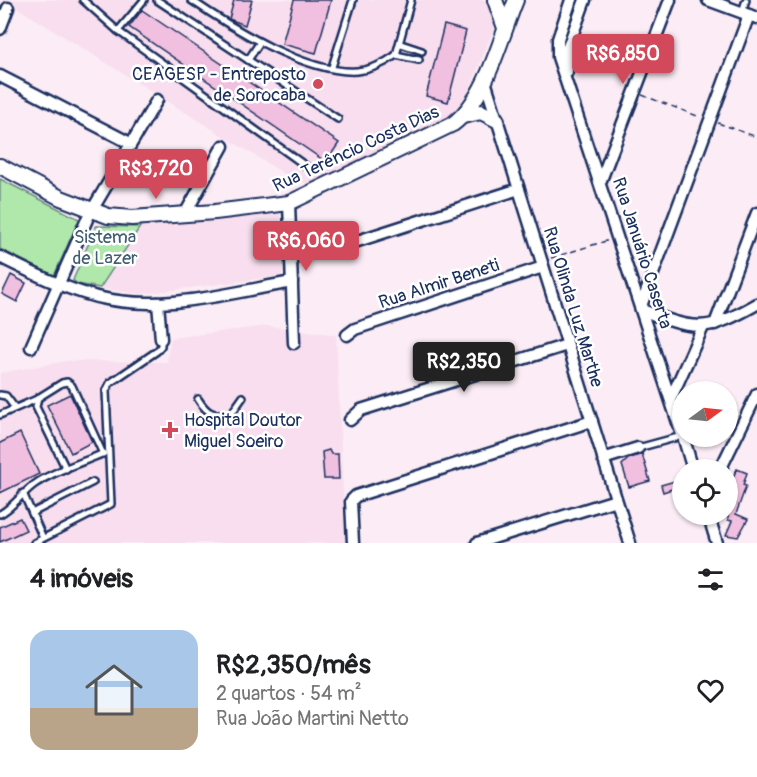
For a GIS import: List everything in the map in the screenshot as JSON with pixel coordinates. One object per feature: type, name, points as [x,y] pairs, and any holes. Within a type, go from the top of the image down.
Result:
[{"type":"street","points":[[495,0],[505,28]]},
{"type":"street","name":"Rua Terêncio Costa Dias","points":[[0,166],[91,211],[118,217],[185,214],[278,206],[289,203],[453,124],[463,116],[485,81],[516,0]]},
{"type":"street","name":"Rua Januário Caserta","points":[[571,0],[558,47],[558,57],[601,180],[672,404]]},
{"type":"street","points":[[568,82],[568,47],[585,0]]},
{"type":"street","points":[[601,180],[670,0]]},
{"type":"street","points":[[708,0],[749,15],[642,308],[681,325],[704,327],[757,304]]},
{"type":"street","points":[[0,29],[8,8]]},
{"type":"street","points":[[0,76],[130,143]]},
{"type":"street","name":"Rua Olinda Luz Marthe","points":[[485,81],[630,543]]},
{"type":"street","points":[[31,347],[60,286],[91,211],[156,99]]},
{"type":"street","points":[[463,116],[481,112],[497,120]]},
{"type":"street","points":[[185,214],[223,146]]},
{"type":"street","points":[[342,246],[519,189]]},
{"type":"street","points":[[289,203],[294,343]]},
{"type":"street","points":[[715,324],[757,213]]},
{"type":"street","points":[[0,257],[60,286],[100,297],[158,303],[292,282]]},
{"type":"street","name":"Rua Almir Beneti","points":[[347,335],[355,329],[542,264]]},
{"type":"street","points":[[158,303],[161,339]]},
{"type":"street","points":[[670,398],[704,327]]},
{"type":"street","points":[[350,420],[362,411],[567,345]]},
{"type":"street","points":[[725,459],[757,394]]},
{"type":"street","points":[[353,543],[351,501],[356,496],[592,422]]},
{"type":"street","points":[[603,459],[638,448]]},
{"type":"street","points":[[477,543],[616,500]]},
{"type":"street","points":[[711,525],[717,543]]},
{"type":"lane","points":[[83,0],[118,31],[310,169]]},
{"type":"lane","points":[[118,31],[144,0]]},
{"type":"lane","points":[[157,0],[338,119]]},
{"type":"lane","points":[[191,0],[260,42],[332,67],[364,70],[396,55],[419,60]]},
{"type":"lane","points":[[332,67],[353,0]]},
{"type":"lane","points":[[396,55],[401,44],[411,0]]},
{"type":"lane","points":[[495,0],[506,3],[516,0]]},
{"type":"lane","points":[[746,0],[749,15]]},
{"type":"lane","points":[[248,60],[260,42]]},
{"type":"lane","points":[[401,44],[422,51]]},
{"type":"lane","points":[[34,543],[111,504],[106,453],[106,391],[111,383],[158,351],[161,339]]},
{"type":"lane","points":[[0,416],[67,382],[72,386],[106,453]]},
{"type":"lane","points":[[0,395],[6,396],[15,408]]},
{"type":"lane","points":[[198,399],[212,416],[231,414],[243,397]]},
{"type":"lane","points":[[38,398],[36,407],[66,469]]},
{"type":"lane","points":[[638,448],[672,439]]},
{"type":"lane","points":[[0,514],[9,510],[23,493],[37,482],[106,453]]},
{"type":"lane","points":[[32,513],[93,482]]},
{"type":"lane","points":[[23,493],[44,538]]},
{"type":"path","points":[[635,93],[757,137]]},
{"type":"path","points":[[542,264],[619,237]]},
{"type":"shaded area","name":"CEAGESP - Entreposto de Sorocaba","points":[[5,0],[505,0],[466,98],[454,112],[437,126],[310,185],[291,178]]},
{"type":"shaded area","points":[[280,214],[283,272],[281,276],[141,294],[100,288],[140,227]]},
{"type":"shaded area","name":"Hospital Doutor Miguel Soeiro","points":[[266,326],[336,335],[345,543],[0,543],[0,373],[67,361],[167,362],[171,338]]},
{"type":"green space","points":[[0,179],[79,219],[54,276],[0,249]]},
{"type":"green space","name":"Sistema de Lazer","points":[[96,226],[140,227],[100,288],[77,284],[73,280]]},
{"type":"building","points":[[234,0],[252,0],[245,25],[229,19]]},
{"type":"building","points":[[294,0],[331,0],[316,53],[282,44]]},
{"type":"building","points":[[142,10],[339,143],[326,162],[129,27]]},
{"type":"building","points":[[444,25],[466,31],[448,102],[426,96]]},
{"type":"building","points":[[11,275],[26,283],[17,302],[2,294]]},
{"type":"building","points":[[70,394],[92,442],[71,453],[47,405]]},
{"type":"building","points":[[20,433],[39,474],[0,493],[0,443]]},
{"type":"building","points":[[329,450],[331,454],[338,454],[339,479],[324,479],[322,452]]},
{"type":"building","points":[[642,454],[650,481],[629,487],[622,465],[628,459]]},
{"type":"building","points":[[738,469],[747,473],[743,485],[746,486],[738,508]]},
{"type":"building","points":[[672,482],[672,489],[663,492],[661,485]]},
{"type":"building","points":[[738,515],[748,519],[738,537],[726,535],[730,525],[738,525]]},
{"type":"building","points":[[20,518],[26,530],[0,542],[0,527]]},
{"type":"place","name":"CEAGESP - Entreposto de Sorocaba","points":[[318,84]]},
{"type":"place","name":"Hospital Doutor Miguel Soeiro","points":[[170,430]]}]
